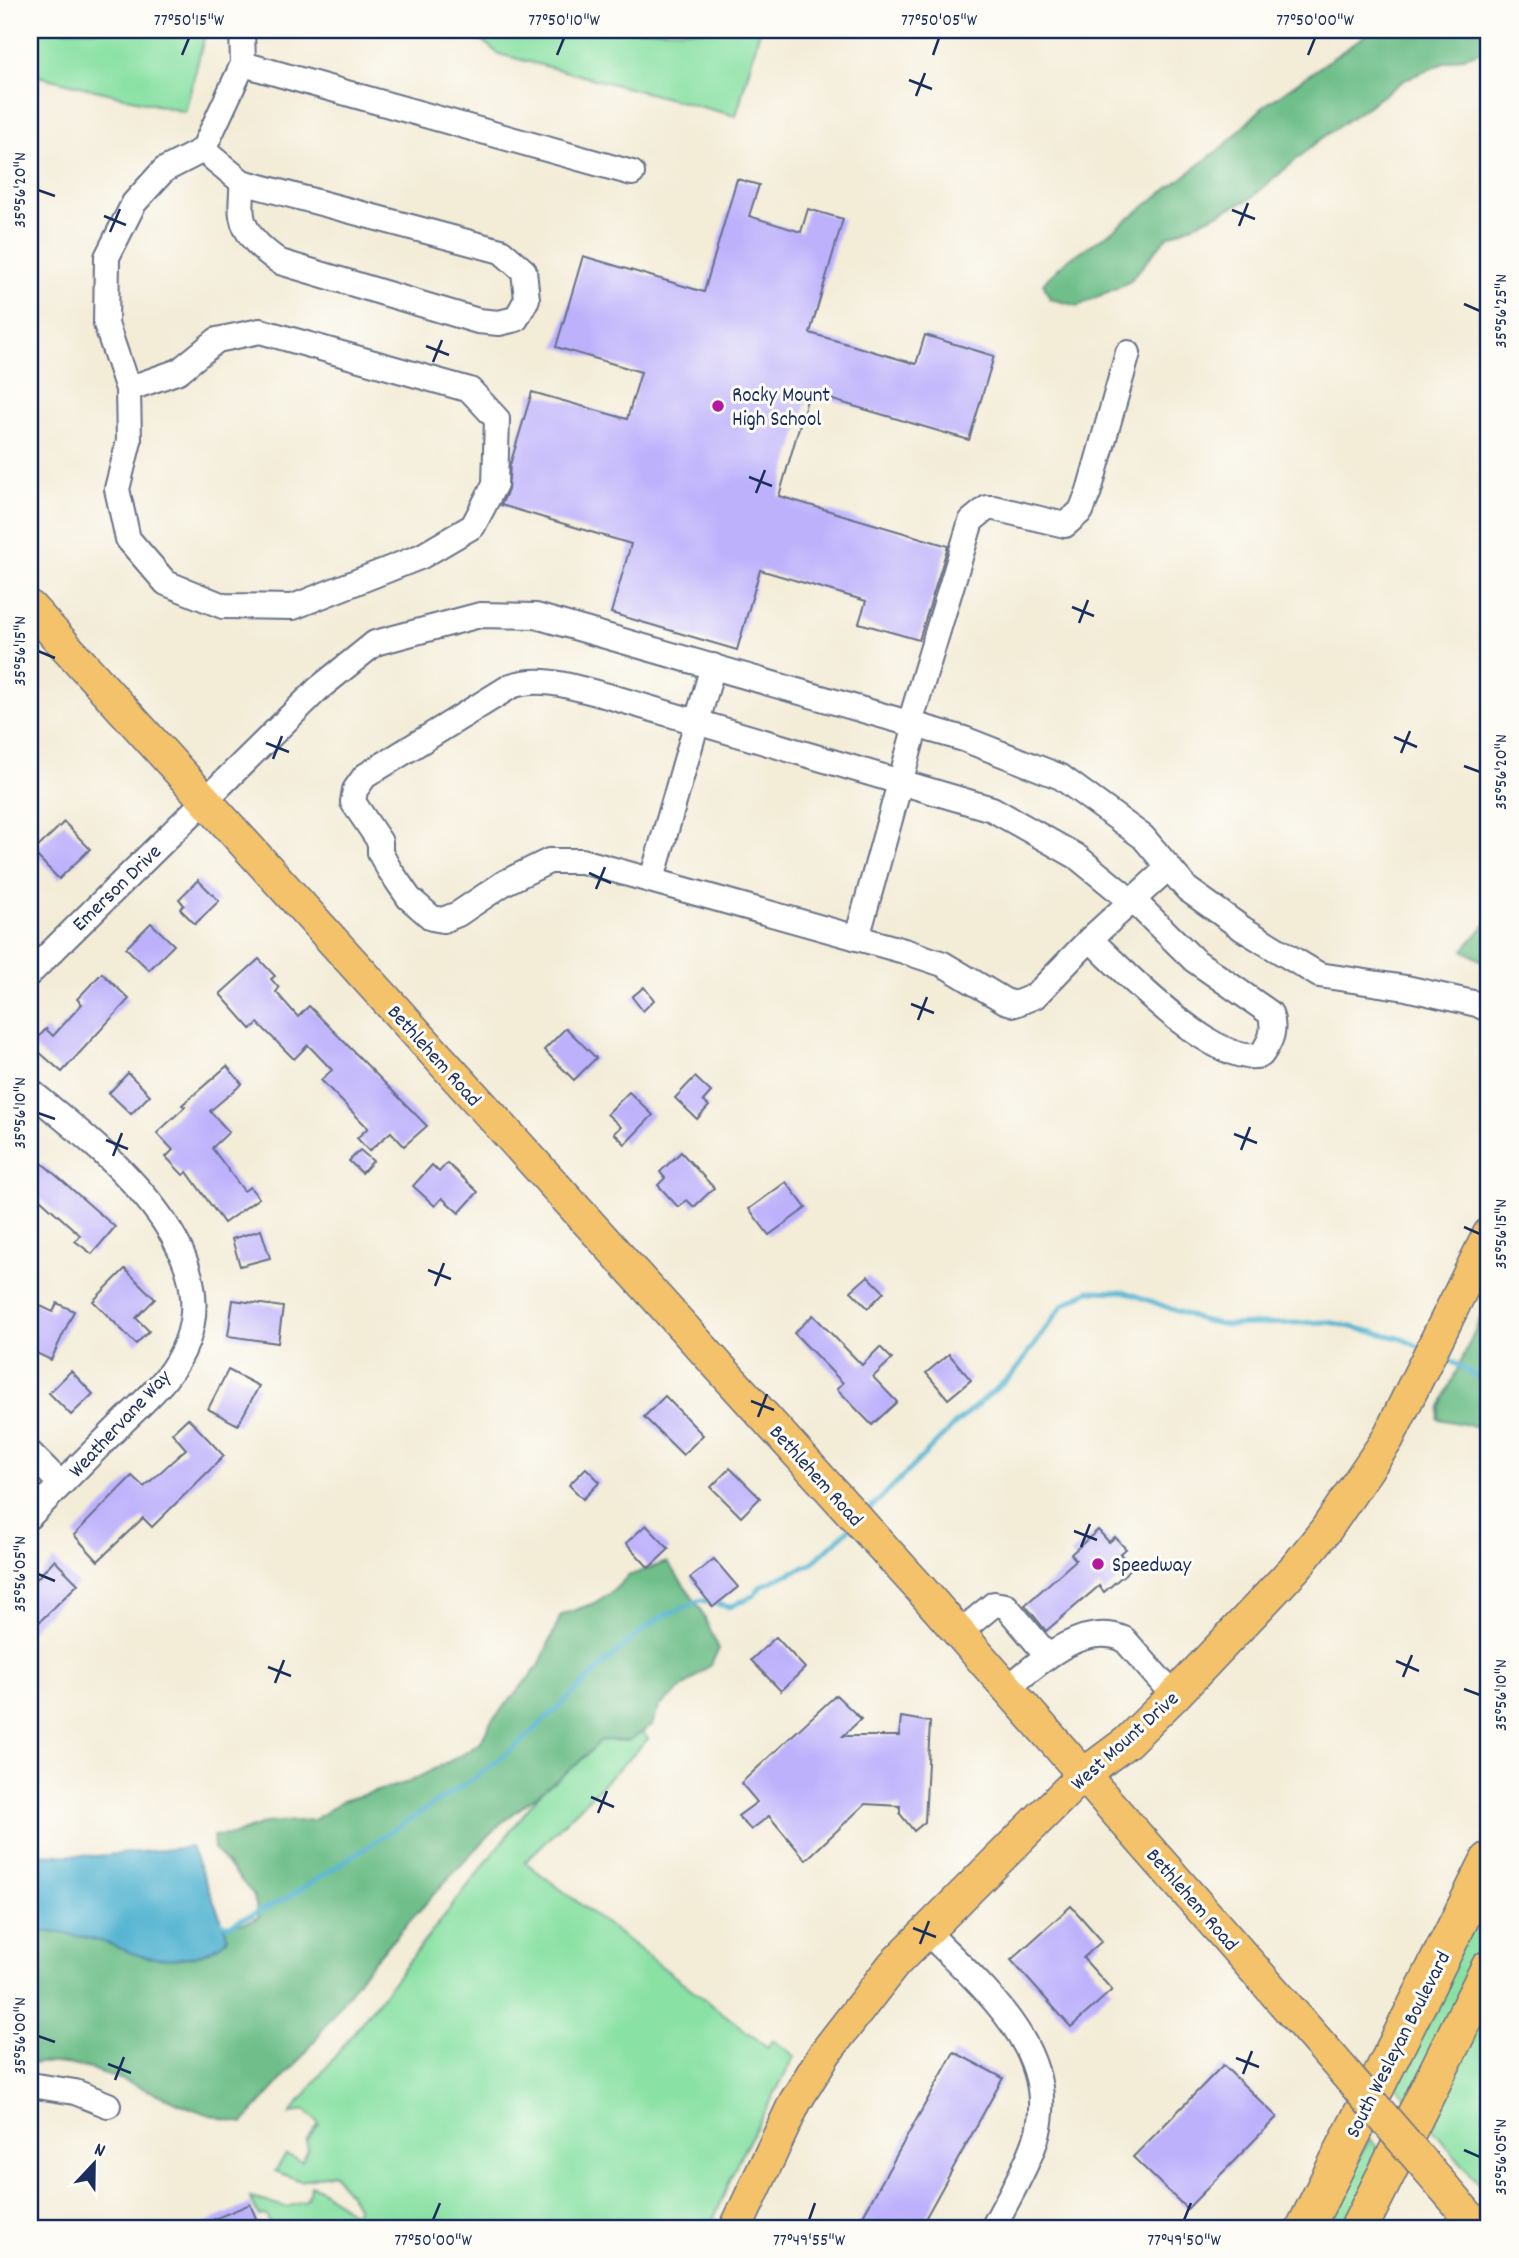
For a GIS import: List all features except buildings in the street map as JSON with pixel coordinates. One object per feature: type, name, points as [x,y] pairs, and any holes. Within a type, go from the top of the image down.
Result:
[{"type":"highway","name":"South Wesleyan Boulevard","points":[[1305,2228],[1489,1861]]},
{"type":"highway","points":[[1359,2228],[1489,1969]]},
{"type":"main road","name":"Bethlehem Road","points":[[30,607],[959,1633],[1479,2228]]},
{"type":"main road","name":"West Mount Drive","points":[[736,2228],[789,2113],[825,2053],[894,1964],[1084,1774],[1127,1742],[1174,1696],[1296,1567],[1358,1485],[1417,1385],[1489,1234]]},
{"type":"street","points":[[128,389],[180,371],[217,340],[260,331],[470,390],[497,419],[495,484],[472,526],[422,556],[293,607],[223,606],[166,583],[128,539],[117,489],[129,441],[128,389],[106,324],[107,257],[134,203],[164,170],[203,150],[243,64],[242,30]]},
{"type":"street","points":[[243,64],[632,173]]},
{"type":"street","points":[[203,150],[242,182],[501,251],[524,271],[527,299],[516,319],[499,323],[478,321],[280,262],[261,249],[248,229],[242,216],[242,182]]},
{"type":"street","points":[[857,938],[913,724],[971,521],[987,508],[994,508],[1065,525],[1074,521],[1089,491],[1128,353]]},
{"type":"street","name":"Emerson Drive","points":[[30,973],[318,689],[375,643],[480,615],[536,616],[964,739],[1061,777],[1143,837],[1187,889],[1243,929],[1320,975],[1406,988],[1477,1004],[1489,1010]]},
{"type":"street","points":[[652,879],[713,666]]},
{"type":"street","points":[[1090,939],[1164,1008],[1208,1040],[1240,1057],[1261,1055],[1273,1035],[1270,1013],[1194,960],[1131,901],[1076,856],[992,809],[900,780],[545,681],[526,681],[491,696],[365,776],[355,790],[354,802],[380,842],[380,853],[389,869],[409,898],[432,918],[443,920],[458,914],[504,883],[549,861],[582,861],[943,964],[1005,1002],[1015,1004],[1035,996],[1090,939],[1131,901],[1169,867]]},
{"type":"street","name":"Weathervane Way","points":[[30,1091],[106,1157],[147,1199],[181,1246],[190,1271],[194,1298],[184,1346],[166,1378],[30,1516]]},
{"type":"street","points":[[30,1452],[61,1484]]},
{"type":"street","points":[[959,1633],[994,1604],[1000,1604],[1006,1606],[1047,1655]]},
{"type":"street","points":[[1008,1688],[1047,1655],[1096,1634],[1114,1634],[1125,1639],[1174,1696]]},
{"type":"street","points":[[927,1932],[992,1997],[1029,2051],[1040,2083],[1042,2113],[1035,2143],[993,2228]]},
{"type":"street","points":[[30,2085],[75,2092],[108,2105]]},
{"type":"green space","points":[[30,30],[206,30],[185,112],[30,74]]},
{"type":"green space","points":[[468,30],[760,30],[736,116],[499,54]]},
{"type":"green space","points":[[1373,30],[1489,30],[1489,49],[1444,63],[1406,79],[1318,141],[1250,199],[1167,237],[1129,282],[1078,306],[1050,299],[1043,283],[1067,260],[1108,234],[1224,146],[1264,106]]},
{"type":"green space","points":[[1489,920],[1489,965],[1463,950]]},
{"type":"green space","points":[[1489,1300],[1489,1429],[1438,1419],[1440,1407]]},
{"type":"green space","points":[[667,1562],[700,1608],[719,1649],[711,1664],[659,1707],[652,1725],[628,1741],[601,1740],[577,1764],[500,1824],[364,1972],[307,2051],[243,2123],[192,2108],[111,2075],[83,2067],[56,2063],[30,2064],[30,1931],[83,1937],[159,1959],[197,1956],[219,1946],[227,1938],[223,1924],[245,1923],[259,1917],[253,1894],[214,1849],[213,1836],[234,1835],[265,1823],[314,1820],[342,1801],[409,1782],[462,1755],[481,1742],[490,1723],[539,1666],[561,1615],[592,1604],[612,1592],[628,1576]]},
{"type":"green space","points":[[642,1731],[648,1739],[525,1862],[767,2047],[773,2040],[795,2056],[738,2161],[710,2228],[272,2228],[266,2215],[259,2216],[250,2198],[287,2207],[306,2201],[311,2185],[355,2214],[358,2206],[333,2173],[301,2181],[275,2171],[286,2155],[302,2161],[308,2150],[306,2141],[319,2124],[305,2110],[290,2114],[544,1788],[577,1764],[601,1740],[627,1741]]},
{"type":"green space","points":[[1489,1889],[1489,1943],[1410,2102],[1392,2080]]},
{"type":"green space","points":[[1489,2002],[1489,2104],[1483,2115],[1489,2125],[1489,2196],[1425,2120]]},
{"type":"green space","points":[[1370,2139],[1385,2157],[1348,2228],[1317,2228]]},
{"type":"water","points":[[191,1847],[226,1931],[227,1938],[209,1951],[184,1958],[146,1957],[83,1937],[30,1931],[30,1854],[97,1856]]},
{"type":"waterway","points":[[865,1514],[954,1425],[1013,1374],[1063,1305],[1089,1291],[1126,1292],[1201,1320],[1226,1325],[1329,1322],[1400,1338],[1422,1348]]},
{"type":"waterway","points":[[1441,1355],[1489,1384]]},
{"type":"waterway","points":[[219,1922],[228,1926],[289,1897],[482,1773],[522,1741],[627,1643],[659,1618],[701,1600],[730,1607],[754,1595],[761,1586],[811,1564],[850,1528]]},
{"type":"place","name":"Rocky Mount High School","points":[[718,406]]},
{"type":"place","name":"Speedway","points":[[1098,1564]]}]
